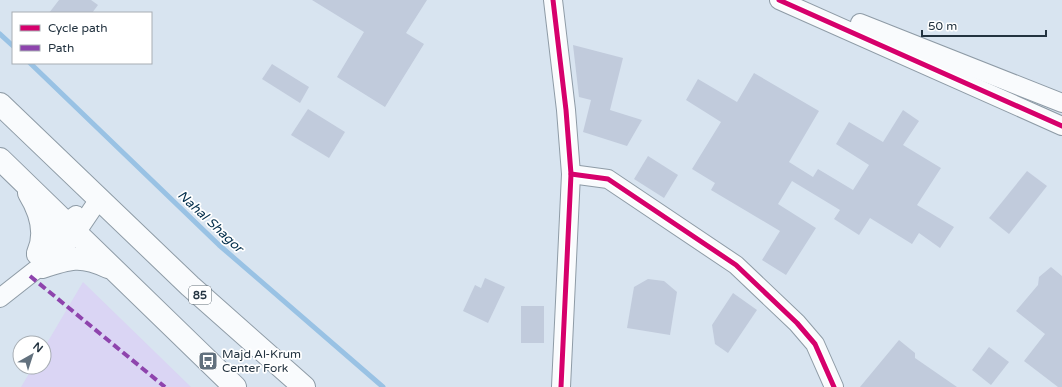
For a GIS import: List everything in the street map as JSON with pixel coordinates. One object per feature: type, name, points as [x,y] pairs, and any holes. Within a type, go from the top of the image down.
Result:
[{"type":"highway","name":"85","points":[[0,104],[190,286],[304,387]]},
{"type":"highway","points":[[0,158],[235,387]]},
{"type":"highway","points":[[23,181],[39,211],[41,220],[42,239],[40,260],[78,257],[100,263],[114,270]]},
{"type":"street","points":[[552,0],[566,110],[571,174],[561,387]]},
{"type":"street","points":[[779,0],[1062,126]]},
{"type":"street","points":[[806,0],[1062,103]]},
{"type":"street","points":[[571,174],[608,179],[736,265],[798,323],[815,344],[834,387]]},
{"type":"street","points":[[5,294],[99,199]]},
{"type":"shaded area","points":[[83,282],[191,387],[21,387],[28,375],[52,375],[52,335]]},
{"type":"building","points":[[59,0],[91,0],[98,5],[93,12],[50,12]]},
{"type":"building","points":[[312,0],[427,0],[406,33],[424,44],[385,107],[337,77],[364,32]]},
{"type":"building","points":[[573,45],[623,58],[610,110],[642,120],[627,146],[583,132],[591,100],[579,97]]},
{"type":"building","points":[[272,64],[309,87],[300,103],[262,79]]},
{"type":"building","points":[[754,73],[819,111],[789,162],[813,177],[818,169],[853,190],[869,165],[836,144],[849,122],[883,142],[903,110],[919,121],[903,145],[941,168],[917,205],[954,227],[940,248],[919,233],[912,244],[870,218],[859,235],[834,219],[840,210],[792,181],[778,204],[816,228],[786,275],[762,260],[780,231],[711,190],[715,183],[692,169],[721,122],[686,100],[698,79],[737,102]]},
{"type":"building","points":[[308,109],[345,132],[329,158],[291,135]]},
{"type":"building","points":[[648,156],[678,175],[664,198],[634,179]]},
{"type":"building","points":[[1027,171],[1047,186],[1009,234],[989,218]]},
{"type":"building","points":[[1051,267],[1062,276],[1062,387],[1058,387],[1024,361],[1045,334],[1016,311],[1038,285],[1039,277]]},
{"type":"building","points":[[485,278],[505,287],[488,323],[463,311],[475,285],[481,288]]},
{"type":"building","points":[[648,279],[664,281],[677,292],[670,335],[627,328],[634,287]]},
{"type":"building","points":[[733,293],[757,310],[728,353],[715,344],[712,325]]},
{"type":"building","points":[[521,306],[544,306],[544,343],[521,343]]},
{"type":"building","points":[[899,340],[915,353],[915,358],[957,387],[860,387]]},
{"type":"building","points":[[989,347],[1009,362],[991,385],[972,370]]},
{"type":"waterway","name":"Nahal Shagor","points":[[0,34],[12,45]]},
{"type":"waterway","name":"Nahal Shagor","points":[[31,64],[219,245],[383,387]]},
{"type":"marked path","points":[[30,276],[165,387]]},
{"type":"cycle path","points":[[553,0],[566,110],[571,174],[561,387]]},
{"type":"cycle path","points":[[779,0],[1062,126]]},
{"type":"cycle path","points":[[571,174],[608,179],[736,265],[797,323],[815,344],[834,387]]},
{"type":"place","name":"Majd Al-Krum Center Fork","points":[[208,361]]}]
